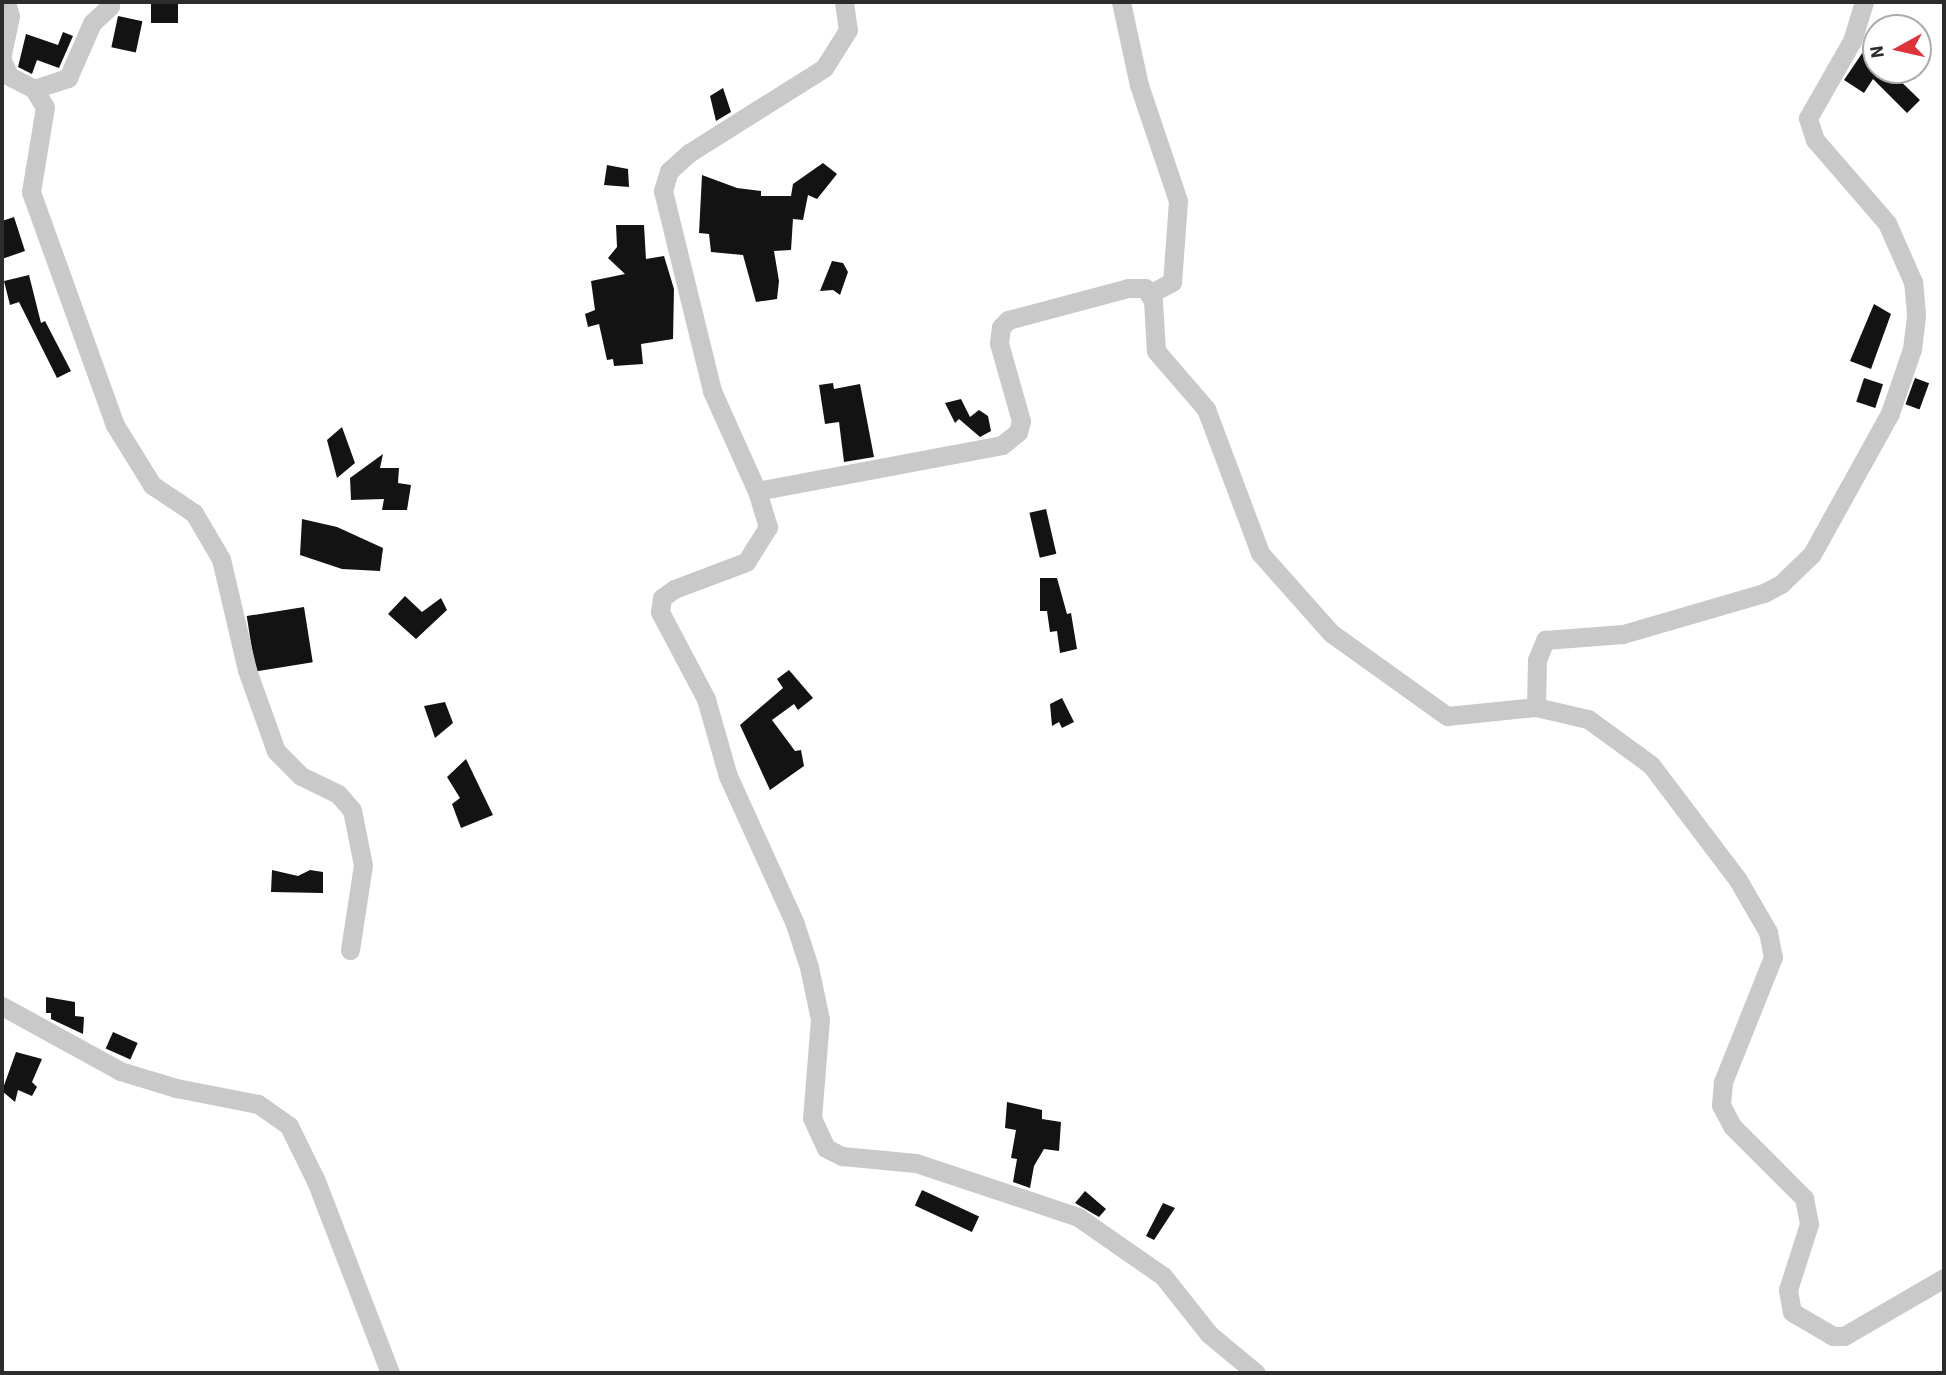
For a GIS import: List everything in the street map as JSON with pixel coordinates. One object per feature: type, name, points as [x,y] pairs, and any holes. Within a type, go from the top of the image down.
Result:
[{"type":"street","points":[[2,54],[10,16],[6,2]]},
{"type":"street","points":[[844,2],[848,30],[824,68],[689,153],[669,171],[663,191],[712,391],[757,491],[768,527],[746,562],[674,589],[659,605],[674,645],[706,699],[728,776],[794,923],[808,967],[820,1018],[812,1101],[818,1139],[842,1156],[916,1163],[1078,1217],[1163,1276],[1209,1334],[1256,1373]]},
{"type":"street","points":[[757,491],[1002,445],[1018,432],[1021,421],[999,343],[1001,327],[1008,320],[1128,288],[1151,293],[1172,282],[1178,201],[1139,85],[1121,2]]},
{"type":"street","points":[[1536,707],[1536,660],[1545,640],[1623,634],[1764,593],[1781,584],[1812,554],[1890,414],[1912,348],[1916,314],[1913,282],[1887,223],[1815,140],[1808,118],[1852,41],[1864,2]]},
{"type":"street","points":[[34,89],[68,78],[92,23],[110,6]]},
{"type":"street","points":[[2,60],[9,76],[41,95],[45,119],[31,192],[115,425],[152,485],[194,513],[221,559],[247,670],[276,751],[301,776],[338,794],[352,810],[363,865],[350,950]]},
{"type":"street","points":[[1151,293],[1156,351],[1206,410],[1250,533],[1271,569],[1349,648],[1437,710],[1457,717],[1536,707],[1588,719],[1651,765],[1726,862],[1768,932],[1773,957],[1720,1092],[1732,1126],[1798,1188],[1807,1205],[1807,1235],[1788,1290],[1793,1312],[1833,1336],[1844,1336],[1944,1278]]},
{"type":"street","points":[[2,1006],[120,1071],[176,1088],[258,1104],[289,1126],[316,1181],[390,1373]]},
{"type":"building","points":[[151,2],[178,2],[178,23],[151,23]]},
{"type":"building","points":[[118,16],[142,21],[136,52],[111,47]]},
{"type":"building","points":[[63,32],[73,36],[59,68],[37,60],[32,74],[18,67],[26,34],[58,45]]},
{"type":"building","points":[[1862,53],[1862,84],[1870,84],[1864,93],[1844,80]]},
{"type":"building","points":[[1878,84],[1903,84],[1920,100],[1907,113]]},
{"type":"building","points":[[723,88],[731,112],[716,121],[710,96]]},
{"type":"building","points":[[823,163],[837,174],[817,199],[808,195],[803,220],[793,219],[791,250],[774,251],[779,281],[777,299],[756,302],[743,255],[711,252],[709,234],[699,233],[702,175],[737,188],[761,191],[761,196],[791,196],[793,184]]},
{"type":"building","points":[[607,165],[628,169],[629,187],[604,185]]},
{"type":"building","points":[[14,217],[25,251],[2,259],[2,221]]},
{"type":"building","points":[[616,225],[644,225],[646,259],[664,256],[674,289],[673,339],[641,344],[643,364],[614,366],[613,359],[607,360],[599,324],[588,327],[585,314],[595,310],[591,281],[625,274],[608,258],[617,247]]},
{"type":"building","points":[[832,261],[843,263],[848,272],[840,295],[833,290],[820,291]]},
{"type":"building","points":[[29,275],[41,323],[45,321],[71,371],[57,378],[19,302],[10,305],[4,281]]},
{"type":"building","points":[[1874,304],[1891,314],[1871,369],[1850,361]]},
{"type":"building","points":[[1864,378],[1883,384],[1875,408],[1856,402]]},
{"type":"building","points":[[1915,378],[1929,383],[1920,409],[1905,404]]},
{"type":"building","points":[[833,383],[834,389],[860,384],[874,457],[844,462],[839,422],[825,424],[819,385]]},
{"type":"building","points":[[961,399],[970,417],[979,410],[988,416],[991,431],[980,437],[959,419],[955,423],[945,403]]},
{"type":"building","points":[[342,427],[355,463],[337,478],[327,440]]},
{"type":"building","points":[[383,454],[380,468],[399,468],[398,483],[411,485],[407,510],[382,510],[384,499],[351,500],[350,478]]},
{"type":"building","points":[[1046,509],[1056,554],[1040,558],[1029,513]]},
{"type":"building","points":[[302,519],[337,527],[383,548],[380,571],[342,569],[300,555]]},
{"type":"building","points":[[1040,578],[1057,578],[1067,614],[1071,613],[1077,649],[1060,653],[1057,631],[1050,632],[1047,611],[1040,611]]},
{"type":"building","points":[[405,596],[422,612],[441,598],[447,610],[416,639],[388,614]]},
{"type":"building","points":[[304,607],[313,662],[255,671],[247,616]]},
{"type":"building","points":[[789,670],[813,698],[798,710],[794,704],[772,720],[795,751],[801,750],[804,766],[770,790],[740,725],[783,688],[777,679]]},
{"type":"building","points":[[1062,698],[1074,722],[1062,728],[1059,722],[1052,726],[1050,704]]},
{"type":"building","points":[[445,702],[453,723],[435,738],[424,706]]},
{"type":"building","points":[[466,759],[493,815],[461,828],[452,804],[460,798],[447,777]]},
{"type":"building","points":[[272,870],[298,876],[310,870],[323,872],[323,893],[271,892]]},
{"type":"building","points":[[46,997],[75,1002],[75,1016],[84,1017],[83,1034],[51,1019],[51,1013],[46,1013]]},
{"type":"building","points":[[113,1032],[138,1043],[130,1059],[106,1048]]},
{"type":"building","points":[[16,1052],[42,1059],[32,1082],[37,1087],[32,1096],[18,1090],[15,1102],[2,1091]]},
{"type":"building","points":[[1007,1102],[1042,1110],[1042,1119],[1061,1122],[1059,1151],[1044,1149],[1034,1166],[1030,1188],[1013,1182],[1017,1159],[1011,1158],[1016,1130],[1005,1128]]},
{"type":"building","points":[[922,1190],[979,1217],[972,1232],[915,1205]]},
{"type":"building","points":[[1085,1191],[1106,1209],[1099,1217],[1075,1203]]},
{"type":"building","points":[[1163,1203],[1175,1208],[1154,1240],[1146,1236]]}]
